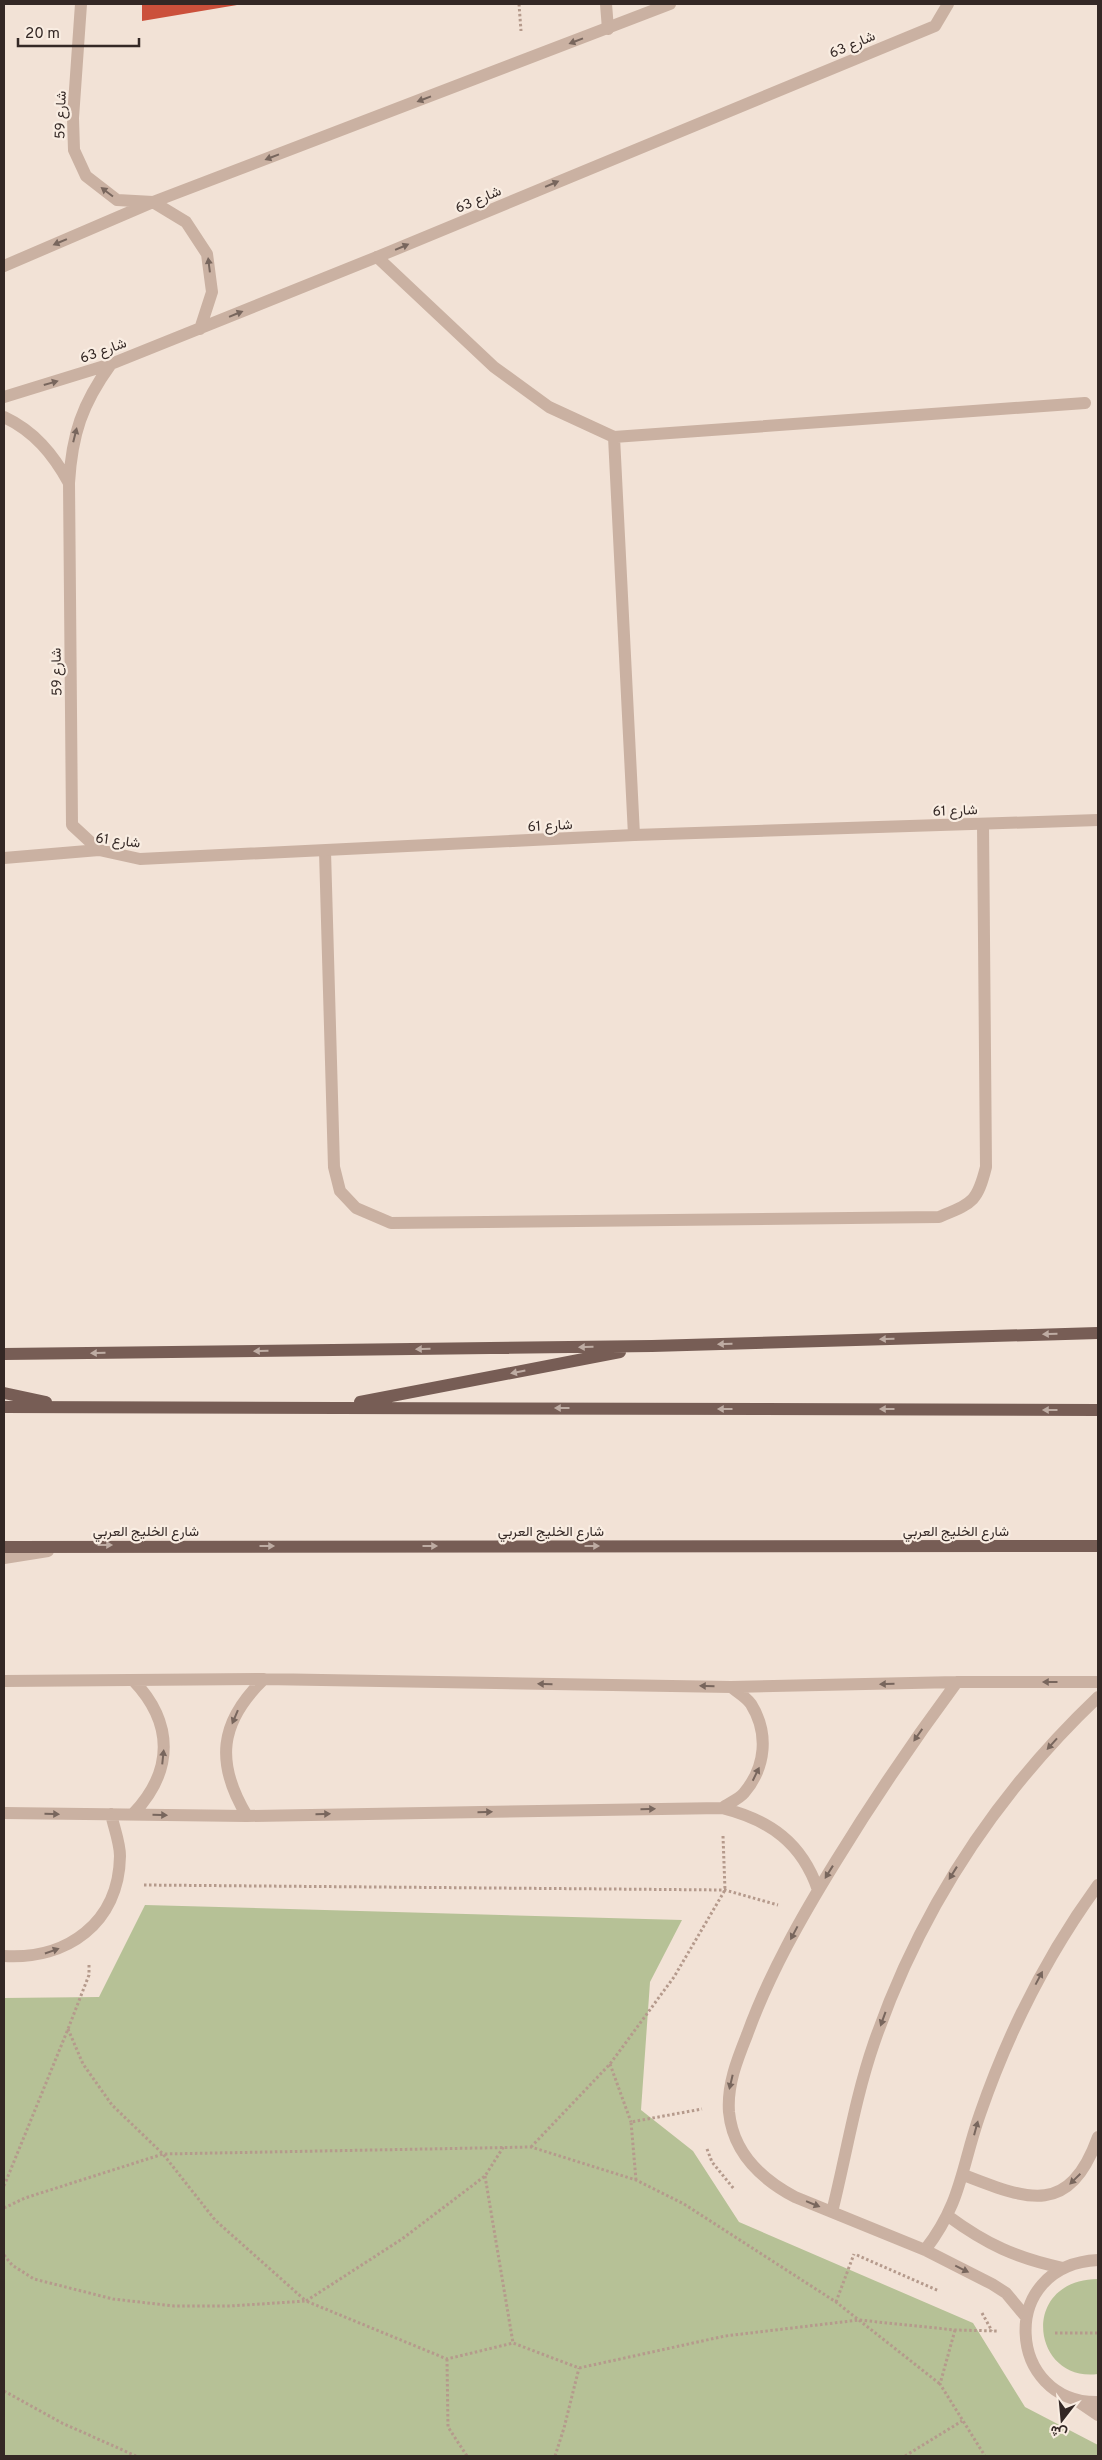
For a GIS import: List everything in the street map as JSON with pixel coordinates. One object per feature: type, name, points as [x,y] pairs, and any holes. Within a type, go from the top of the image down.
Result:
[{"type":"main road","points":[[4,1354],[652,1346],[1098,1333]]},
{"type":"main road","points":[[332,1408],[652,1346]]},
{"type":"main road","points":[[4,1393],[71,1407]]},
{"type":"main road","points":[[4,1407],[1098,1410]]},
{"type":"main road","name":"شارع الخليج العربي","points":[[4,1547],[1098,1546]]},
{"type":"street","name":"شارع 59","points":[[82,4],[73,118],[74,150],[86,176],[117,200],[153,202],[186,222],[207,254],[212,292],[200,328]]},
{"type":"street","points":[[606,4],[608,29]]},
{"type":"street","points":[[4,266],[153,202],[670,4]]},
{"type":"street","name":"شارع 63","points":[[4,397],[111,364],[377,257],[936,26],[948,4]]},
{"type":"street","points":[[377,257],[494,367],[549,407],[614,438],[1085,402]]},
{"type":"street","name":"شارع 59","points":[[99,850],[72,825],[69,483],[71,451],[79,420],[92,391],[111,364]]},
{"type":"street","name":"شارع 59","points":[[4,417],[18,424],[39,440],[57,460],[69,483]]},
{"type":"street","points":[[614,438],[634,835]]},
{"type":"street","name":"شارع 61","points":[[4,858],[99,850],[140,859],[634,835],[1098,820]]},
{"type":"street","points":[[325,851],[334,1167],[340,1191],[356,1208],[390,1223],[939,1217],[971,1204],[981,1186],[986,1167],[983,824]]},
{"type":"street","points":[[4,1558],[80,1546]]},
{"type":"street","points":[[247,1816],[236,1797],[228,1777],[226,1755],[228,1733],[236,1712],[248,1694],[264,1679]]},
{"type":"street","points":[[4,1681],[264,1679],[730,1686],[957,1682],[1098,1682]]},
{"type":"street","points":[[133,1680],[148,1696],[158,1715],[164,1736],[164,1758],[159,1779],[148,1798],[134,1814]]},
{"type":"street","points":[[957,1682],[884,1784],[805,1913],[771,1977],[751,2022],[734,2069],[729,2091],[729,2104],[734,2135],[744,2155],[758,2172],[776,2187],[795,2197],[925,2250],[992,2284],[1006,2293],[1026,2317]]},
{"type":"street","points":[[722,1808],[743,1794],[748,1788],[758,1774],[764,1750],[761,1725],[750,1702],[730,1686]]},
{"type":"street","points":[[832,2212],[856,2104],[874,2044],[895,1985],[922,1928],[952,1874],[1026,1772],[1068,1725],[1098,1697]]},
{"type":"street","points":[[4,1813],[247,1816],[722,1808],[750,1816],[782,1836],[798,1851],[811,1870],[818,1890]]},
{"type":"street","points":[[4,1956],[40,1955],[66,1946],[88,1931],[102,1915],[116,1885],[120,1854],[111,1814]]},
{"type":"street","points":[[925,2250],[948,2216],[964,2175],[979,2116],[1023,2009],[1050,1958],[1098,1885]]},
{"type":"street","points":[[964,2175],[1028,2197],[1049,2194],[1068,2186],[1083,2171],[1098,2137]]},
{"type":"street","points":[[948,2216],[974,2235],[1002,2251],[1032,2262],[1063,2268]]},
{"type":"street","points":[[1098,2260],[1080,2261],[1050,2276],[1030,2302],[1024,2333],[1028,2354],[1039,2374],[1055,2389],[1098,2415]]},
{"type":"street","points":[[1074,2399],[1098,2402]]},
{"type":"path","points":[[531,2147],[610,2064],[674,1977],[725,1890],[722,1808]]},
{"type":"path","points":[[116,1885],[725,1890],[805,1913]]},
{"type":"path","points":[[4,2186],[89,1975],[88,1931]]},
{"type":"path","points":[[68,2029],[83,2064],[112,2105],[163,2154],[215,2220],[306,2301],[447,2359],[513,2343],[579,2368],[724,2336],[859,2320],[954,2330],[1024,2333],[1098,2333]]},
{"type":"path","points":[[610,2064],[631,2122],[636,2180]]},
{"type":"path","points":[[631,2122],[729,2104]]},
{"type":"path","points":[[4,2255],[12,2265],[34,2279],[113,2299],[174,2306],[230,2306],[306,2301],[402,2239],[485,2176],[504,2146]]},
{"type":"path","points":[[4,2208],[25,2198],[163,2154],[504,2146],[531,2147],[636,2180],[684,2204],[836,2302],[940,2384],[985,2456]]},
{"type":"path","points":[[485,2176],[513,2343]]},
{"type":"path","points":[[836,2302],[854,2254]]},
{"type":"path","points":[[940,2384],[954,2330]]},
{"type":"path","points":[[447,2359],[448,2427],[467,2456]]},
{"type":"path","points":[[555,2456],[579,2368]]},
{"type":"path","points":[[4,2391],[62,2423],[136,2456]]},
{"type":"path","points":[[905,2456],[962,2420]]},
{"type":"green space","points":[[145,1905],[682,1920],[650,1982],[641,2110],[693,2151],[739,2222],[973,2323],[1025,2407],[1098,2445],[1098,2456],[4,2456],[4,1998],[99,1997]]},
{"type":"green space","points":[[1098,2279],[1098,2374],[1076,2373],[1059,2363],[1048,2348],[1043,2330],[1045,2312],[1055,2296],[1072,2284]]},
{"type":"building","points":[[142,4],[237,4],[237,5],[142,21]]}]
